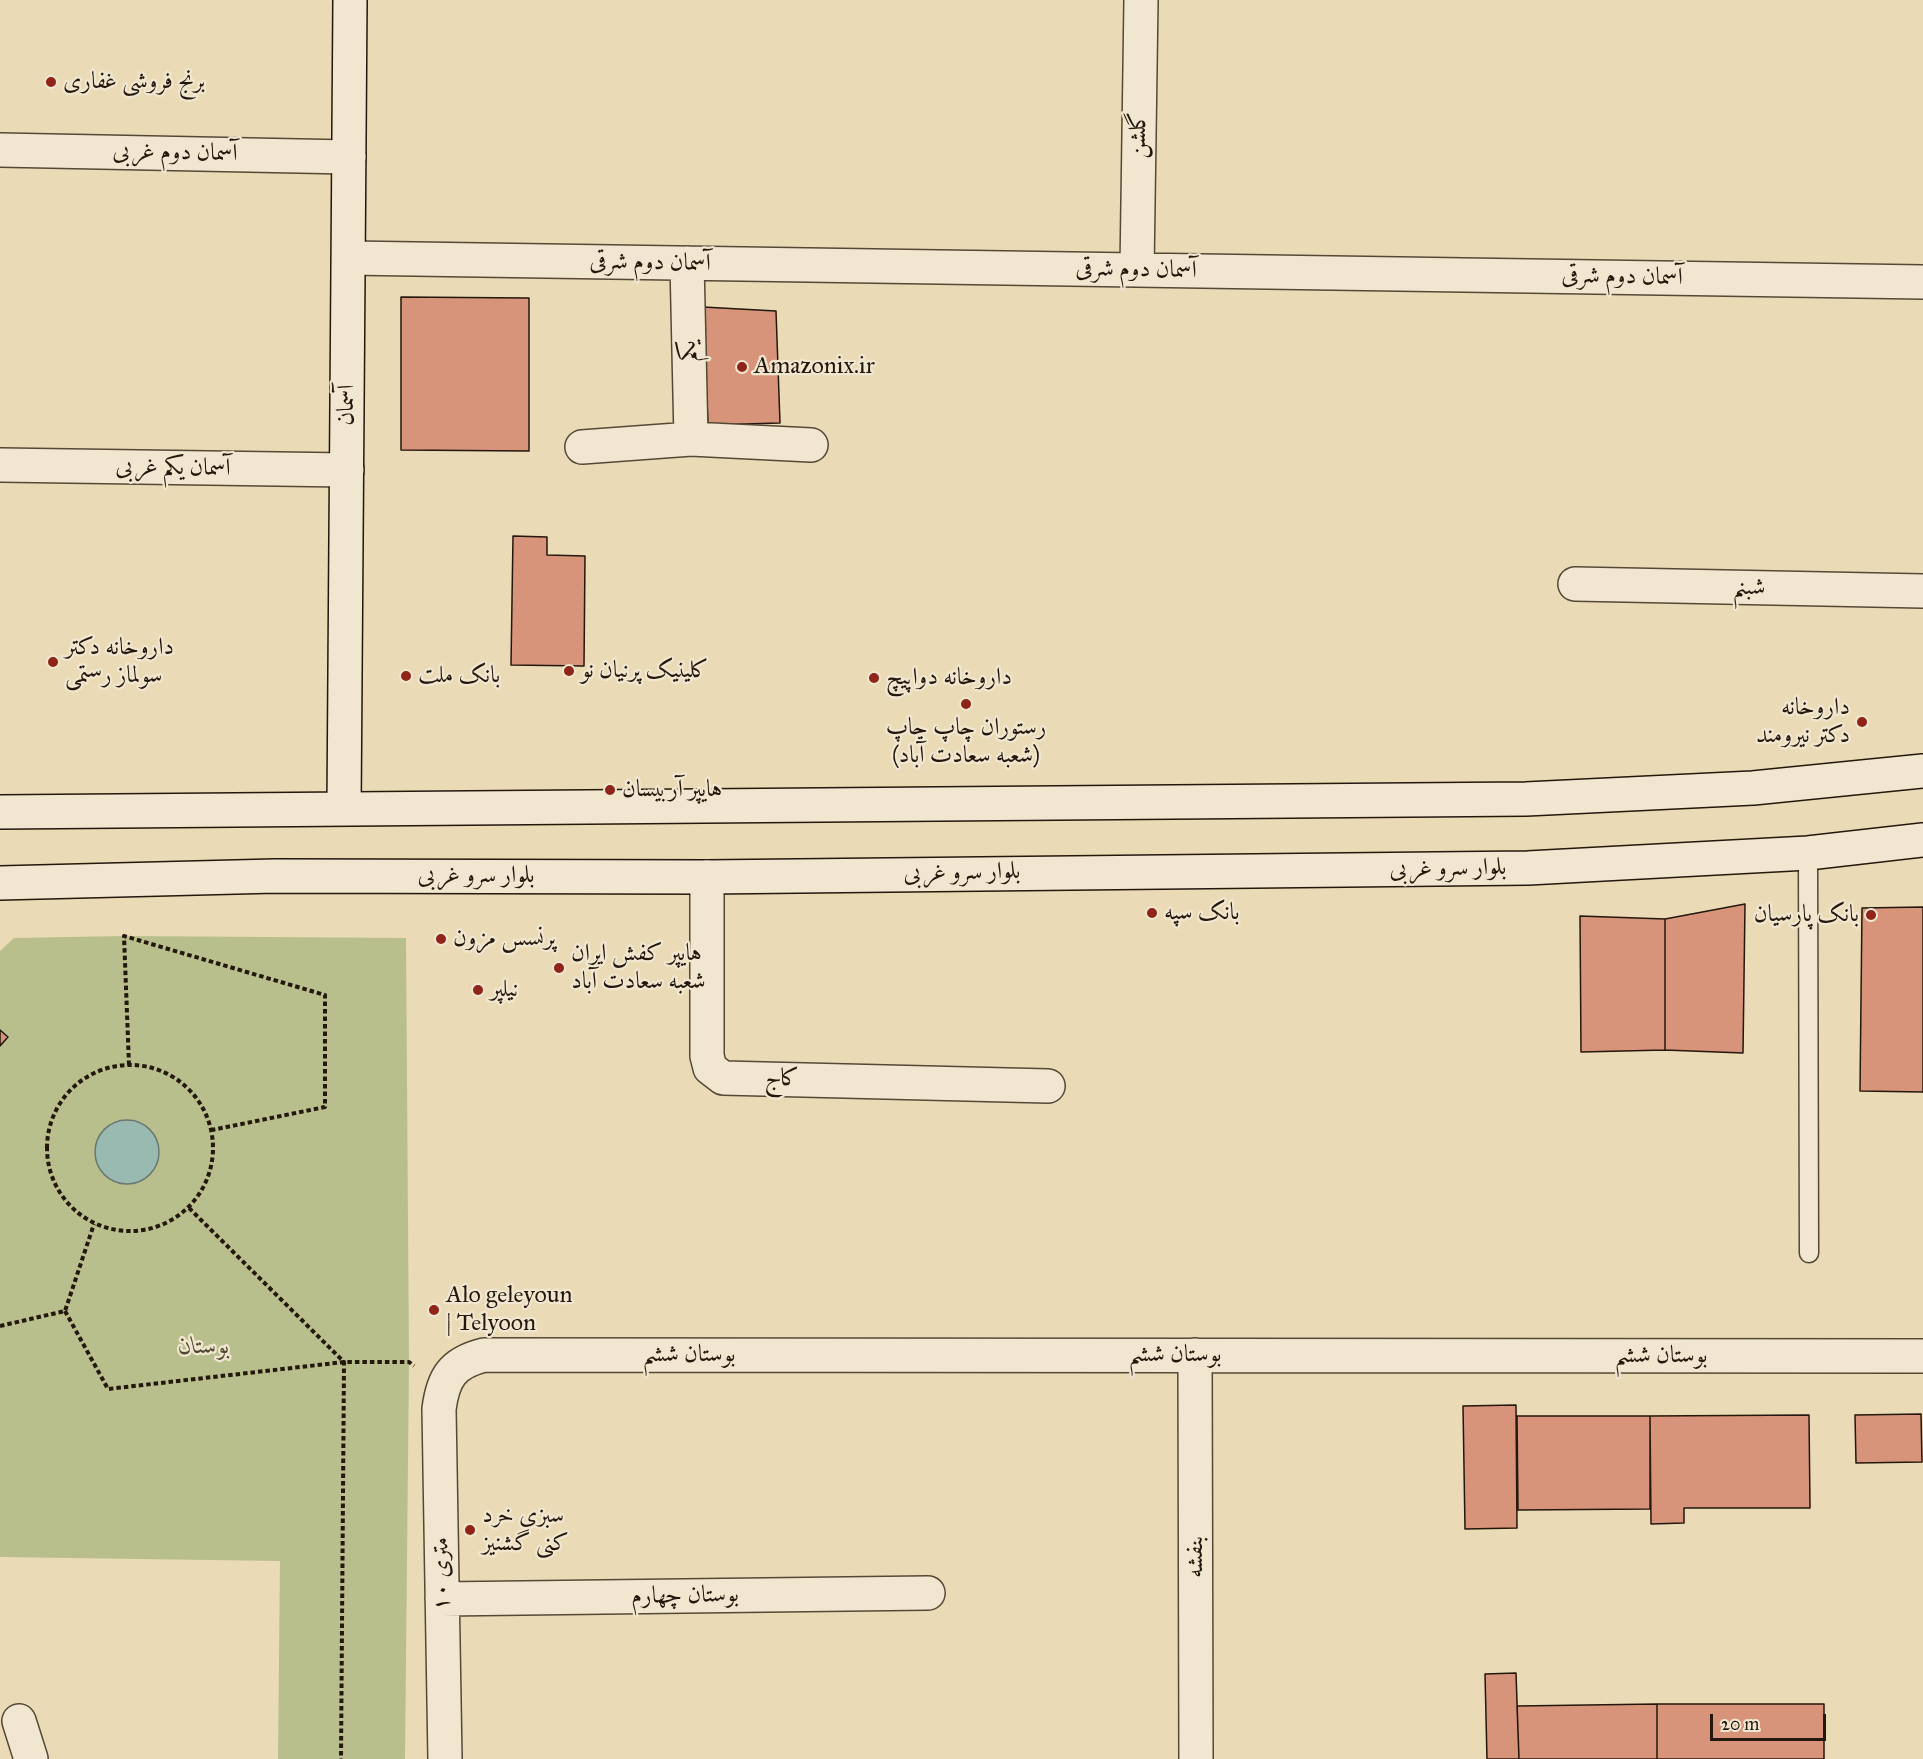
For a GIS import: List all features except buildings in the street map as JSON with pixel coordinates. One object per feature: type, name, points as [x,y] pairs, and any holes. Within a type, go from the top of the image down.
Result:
[{"type":"street","name":"آسمان","points":[[344,809],[350,0]]},
{"type":"street","name":"گلشن","points":[[1137,270],[1141,0]]},
{"type":"street","name":"آسمان دوم غربی","points":[[0,150],[349,157]]},
{"type":"street","name":"آسمان دوم شرقی","points":[[349,258],[1923,282]]},
{"type":"street","name":"یکم","points":[[687,263],[691,440]]},
{"type":"street","points":[[582,447],[691,440],[811,445]]},
{"type":"street","name":"آسمان یکم غربی","points":[[0,465],[347,470]]},
{"type":"street","name":"شبنم","points":[[1575,584],[1923,591]]},
{"type":"street","points":[[0,812],[1526,799],[1753,788],[1923,771]]},
{"type":"street","name":"بلوار سرو غربی","points":[[8,887],[275,876],[707,877],[1528,868],[1808,853],[1923,840]]},
{"type":"street","name":"کاج","points":[[707,877],[707,1056],[710,1068],[723,1078],[1048,1086]]},
{"type":"street","name":"بوستان ششم","points":[[442,1390],[450,1375],[461,1363],[484,1355],[1923,1356]]},
{"type":"street","name":"بنفشه","points":[[1195,1356],[1196,1759]]},
{"type":"street","name":"۱۰ متری","points":[[442,1390],[439,1409],[445,1759]]},
{"type":"street","name":"بوستان چهارم","points":[[442,1599],[928,1593]]},
{"type":"street","points":[[20,1721],[31,1759]]},
{"type":"lane","points":[[1808,853],[1809,1253]]},
{"type":"path","points":[[129,1065],[124,936],[325,995],[325,1107],[212,1130]]},
{"type":"path","points":[[129,1065],[157,1069],[182,1083],[201,1104],[212,1130],[214,1158],[206,1185],[189,1208],[169,1222],[144,1231],[119,1231],[94,1224],[72,1208],[55,1185],[47,1159],[48,1131],[59,1105],[77,1083],[101,1070],[129,1065]]},
{"type":"path","points":[[189,1208],[344,1362],[341,1759]]},
{"type":"path","points":[[94,1224],[65,1311],[108,1389],[344,1362],[409,1362],[442,1390]]},
{"type":"path","points":[[0,1326],[65,1311]]},
{"type":"green space","name":"بوستان","points":[[124,936],[406,938],[409,1362],[405,1759],[278,1759],[280,1561],[0,1557],[0,951],[14,938]]},
{"type":"water","points":[[127,1120],[145,1126],[153,1134],[159,1152],[153,1170],[145,1178],[127,1184],[109,1178],[101,1170],[95,1152],[101,1134],[109,1126]]},
{"type":"place","name":"برنج فروشی غفاری","points":[[51,82]]},
{"type":"place","name":"Amazonix.ir","points":[[742,367]]},
{"type":"place","name":"داروخانه دکتر سولماز رستمی","points":[[53,662]]},
{"type":"place","name":"کلینیک پرنیان نو","points":[[569,671]]},
{"type":"place","name":"بانک ملت","points":[[406,676]]},
{"type":"place","name":"داروخانه دواپیچ","points":[[874,678]]},
{"type":"place","name":"رستوران چاپ چاپ (شعبه سعادت آباد)","points":[[966,704]]},
{"type":"place","name":"داروخانه دکتر نیرومند","points":[[1862,722]]},
{"type":"place","name":"هایپر آربیسان","points":[[610,790]]},
{"type":"place","name":"بانک سپه","points":[[1152,913]]},
{"type":"place","name":"بانک پارسیان","points":[[1871,915]]},
{"type":"place","name":"پرنسس مزون","points":[[441,939]]},
{"type":"place","name":"هایپر کفش ایران شعبه سعادت آباد","points":[[559,968]]},
{"type":"place","name":"نیلپر","points":[[478,990]]},
{"type":"place","name":"Alo geleyoun | Telyoon","points":[[434,1310]]},
{"type":"place","name":"سبزی خرد کنی گشنیز","points":[[470,1530]]}]
